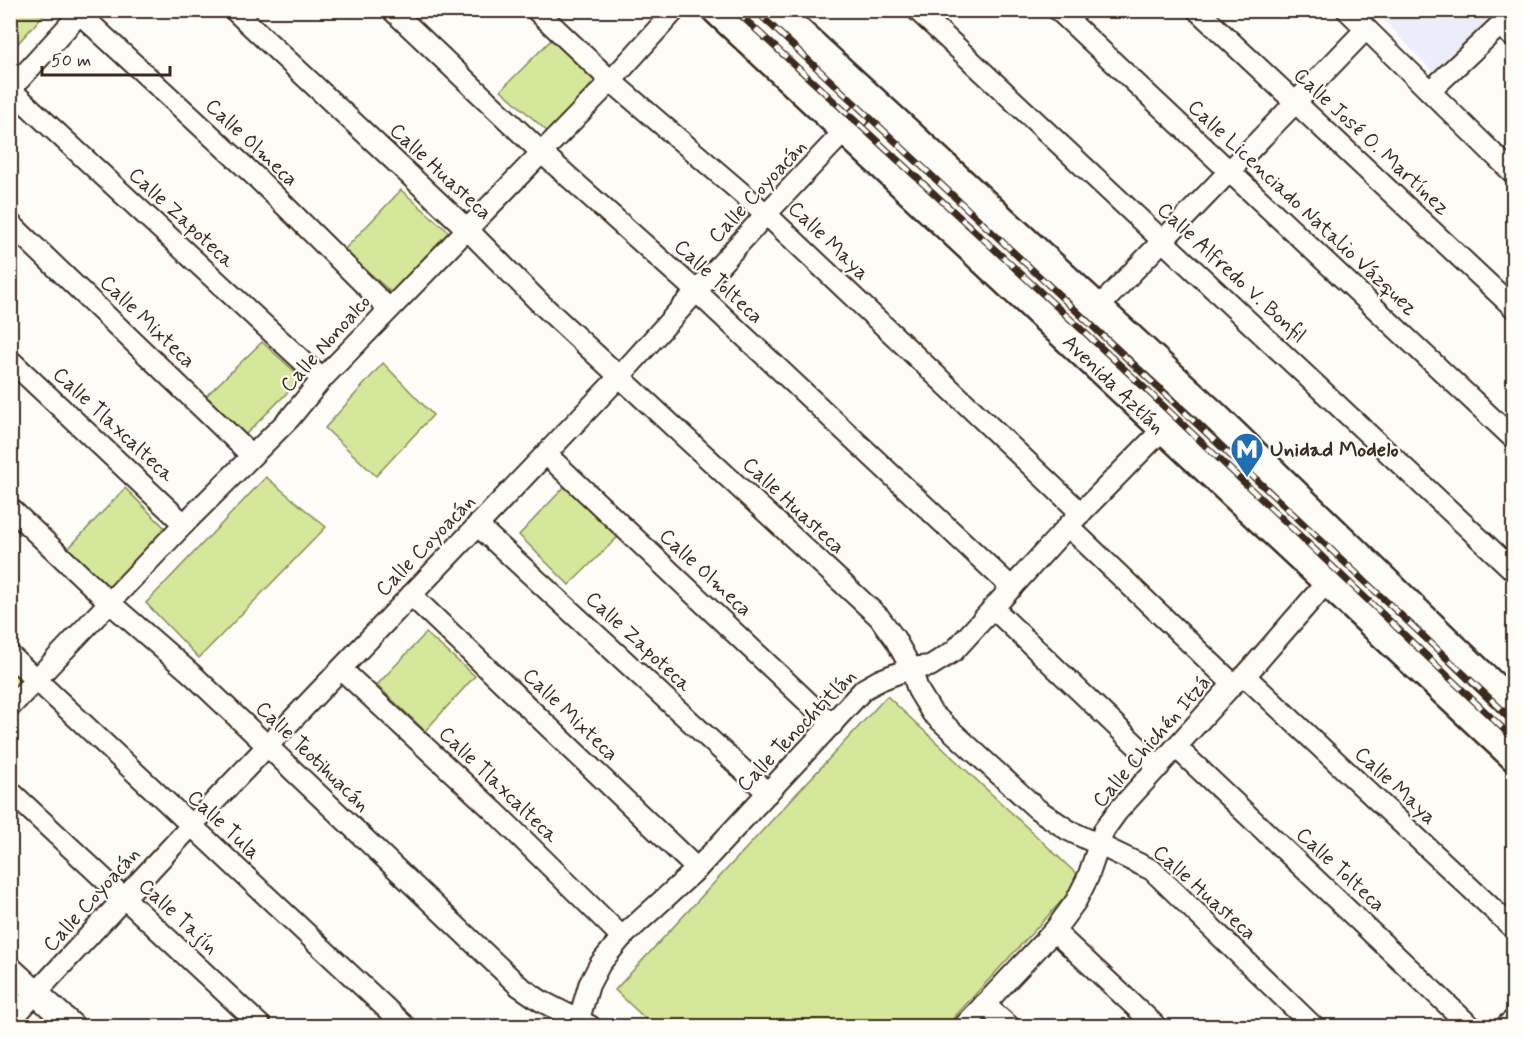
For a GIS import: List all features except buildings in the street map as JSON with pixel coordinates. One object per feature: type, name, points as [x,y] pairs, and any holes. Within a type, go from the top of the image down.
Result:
[{"type":"main road","name":"Avenida Aztlán","points":[[716,10],[1162,430],[1514,757]]},
{"type":"main road","name":"Avenida Aztlán","points":[[775,10],[1214,415],[1514,706]]},
{"type":"street","name":"Calle Huasteca","points":[[234,10],[468,230],[539,302],[879,616],[910,668],[918,690],[932,712],[950,729],[1037,809],[1068,830],[1152,870],[1313,1026]]},
{"type":"street","name":"Calle Tolteca","points":[[392,10],[542,153],[697,292],[1012,588]]},
{"type":"street","name":"Calle Maya","points":[[536,10],[611,81],[766,214],[1074,520],[1239,680],[1514,929]]},
{"type":"street","name":"Calle Nonoalco","points":[[10,707],[184,524],[290,418],[322,379],[611,81],[675,10]]},
{"type":"street","name":"Calle Alfredo V. Bonfil","points":[[917,10],[1514,571]]},
{"type":"street","name":"Calle Licenciado Natalio Vázquez","points":[[1059,10],[1514,439]]},
{"type":"street","name":"Calle José O. Martínez","points":[[1197,10],[1514,308]]},
{"type":"street","points":[[1347,10],[1514,174]]},
{"type":"street","points":[[11,90],[81,12]]},
{"type":"street","name":"Calle Olmeca","points":[[81,12],[258,179],[389,309]]},
{"type":"street","points":[[1430,91],[1509,25]]},
{"type":"street","points":[[1097,309],[1366,29]]},
{"type":"street","name":"Calle Zapoteca","points":[[11,90],[322,379]]},
{"type":"street","name":"Calle Coyoacán","points":[[10,1021],[191,825],[620,376],[766,214],[873,101]]},
{"type":"street","name":"Calle Mixteca","points":[[10,223],[251,455]]},
{"type":"street","name":"Calle Tlaxcalteca","points":[[10,360],[184,524]]},
{"type":"street","name":"Calle Tenochtitlán","points":[[582,1025],[589,986],[600,964],[622,937],[697,869],[864,690],[880,680],[910,668],[930,666],[942,660],[994,609],[1074,520],[1162,430]]},
{"type":"street","name":"Calle Olmeca","points":[[546,454],[832,725]]},
{"type":"street","name":"Calle Teotihuacán","points":[[10,508],[267,746],[519,986],[582,1025]]},
{"type":"street","name":"Calle Zapoteca","points":[[477,525],[768,792]]},
{"type":"street","name":"Calle Chichén Itzá","points":[[964,1026],[1054,931],[1076,901],[1101,844],[1104,830],[1117,812],[1326,583]]},
{"type":"street","name":"Calle Mixteca","points":[[411,595],[697,869]]},
{"type":"street","points":[[994,609],[1159,767]]},
{"type":"street","name":"Calle Tula","points":[[10,655],[405,1026]]},
{"type":"street","name":"Calle Tlaxcalteca","points":[[341,669],[494,811],[622,937]]},
{"type":"street","name":"Calle Tolteca","points":[[1177,748],[1470,1026]]},
{"type":"street","name":"Calle Tajín","points":[[10,791],[261,1026]]},
{"type":"street","points":[[1054,931],[1156,1026]]},
{"type":"street","points":[[10,969],[72,1026]]},
{"type":"street","points":[[984,1004],[1009,1026]]},
{"type":"street","points":[[1509,1026],[1514,1022]]},
{"type":"shaded area","points":[[1375,11],[1507,11],[1439,78]]},
{"type":"green space","points":[[10,11],[47,11],[11,51]]},
{"type":"green space","points":[[555,36],[599,76],[549,133],[501,90]]},
{"type":"green space","points":[[401,190],[452,235],[393,294],[344,250]]},
{"type":"green space","points":[[262,342],[302,378],[245,435],[204,398]]},
{"type":"green space","points":[[383,363],[433,415],[376,476],[325,428]]},
{"type":"green space","points":[[266,477],[326,527],[199,658],[146,603]]},
{"type":"green space","points":[[569,482],[623,532],[569,585],[519,535]]},
{"type":"green space","points":[[125,488],[170,533],[114,592],[67,550]]},
{"type":"green space","points":[[426,633],[475,676],[425,731],[377,685]]},
{"type":"green space","points":[[11,668],[30,686],[11,705]]},
{"type":"green space","points":[[887,696],[1082,879],[946,1026],[653,1026],[615,990]]},
{"type":"railway","points":[[735,10],[1133,377],[1514,739]]},
{"type":"railway","points":[[755,10],[1514,721]]},
{"type":"place","name":"Unidad Modelo","points":[[1247,478]]}]
